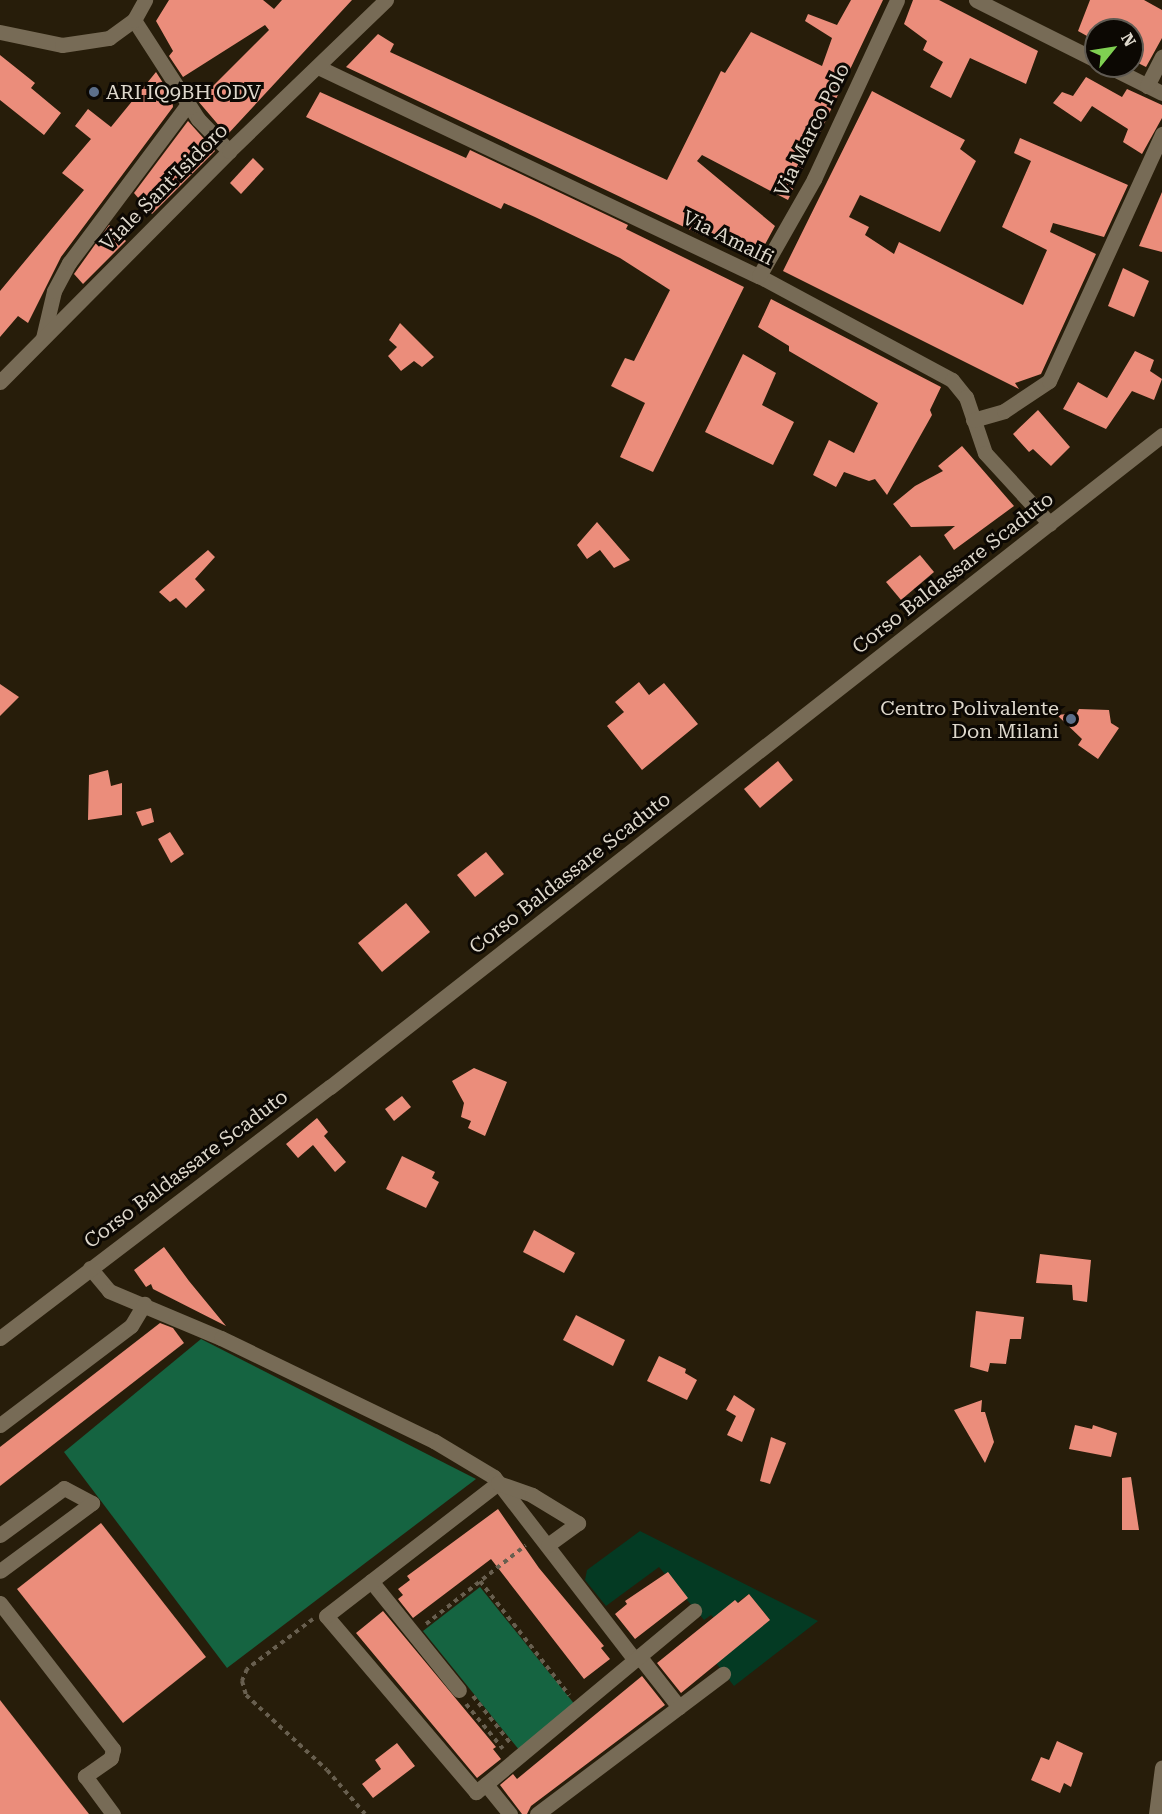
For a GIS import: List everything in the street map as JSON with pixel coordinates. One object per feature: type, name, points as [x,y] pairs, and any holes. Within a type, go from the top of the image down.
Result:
[{"type":"street","points":[[0,32],[62,45],[109,38],[134,20],[145,0]]},
{"type":"street","name":"Viale Sant'Isidoro","points":[[0,382],[229,151],[320,68],[386,0]]},
{"type":"street","name":"Via Marco Polo","points":[[759,276],[814,178],[897,0]]},
{"type":"street","points":[[976,0],[1084,54]]},
{"type":"street","points":[[134,20],[188,104],[229,151]]},
{"type":"street","points":[[1147,86],[1162,57]]},
{"type":"street","name":"Via Amalfi","points":[[320,68],[759,276],[952,380],[966,397],[985,453],[1050,524]]},
{"type":"street","points":[[1131,78],[1162,93]]},
{"type":"street","points":[[43,339],[54,291],[69,263],[188,104]]},
{"type":"street","points":[[973,420],[1004,411],[1049,381],[1162,134]]},
{"type":"street","name":"Corso Baldassare Scaduto","points":[[0,1338],[330,1087],[1162,435]]},
{"type":"street","points":[[90,1268],[109,1291],[144,1304],[434,1441],[498,1483],[532,1495],[578,1523],[548,1545]]},
{"type":"street","points":[[0,1425],[130,1326],[144,1304]]},
{"type":"street","points":[[498,1483],[637,1658],[680,1707]]},
{"type":"street","points":[[498,1483],[326,1616],[476,1792],[694,1611]]},
{"type":"street","points":[[0,1535],[64,1488],[92,1503],[0,1571]]},
{"type":"street","points":[[371,1581],[461,1691]]},
{"type":"street","points":[[0,1603],[113,1749],[111,1758],[85,1776],[113,1814]]},
{"type":"street","points":[[537,1814],[723,1674]]},
{"type":"street","points":[[1156,1814],[1162,1767]]},
{"type":"street","points":[[486,1784],[510,1814]]},
{"type":"path","points":[[413,1633],[523,1547]]},
{"type":"path","points":[[480,1581],[579,1707]]},
{"type":"path","points":[[326,1616],[316,1617],[247,1669],[242,1681],[246,1695],[327,1770],[364,1814]]},
{"type":"path","points":[[461,1691],[493,1737]]},
{"type":"path","points":[[461,1691],[520,1756]]},
{"type":"green space","points":[[201,1339],[476,1479],[227,1668],[64,1452]]},
{"type":"green space","points":[[640,1531],[818,1621],[734,1686],[716,1663],[770,1620],[749,1594],[714,1618],[711,1615],[704,1620],[659,1567],[606,1606],[585,1580],[587,1570]]},
{"type":"green space","points":[[480,1587],[576,1706],[520,1751],[423,1631]]},
{"type":"building","points":[[169,0],[263,0],[274,9],[282,0],[352,0],[227,135],[198,101],[269,30],[265,25],[183,77],[169,56],[173,51],[156,21]]},
{"type":"building","points":[[851,0],[883,0],[788,200],[702,155],[697,161],[775,226],[756,261],[346,67],[378,34],[394,44],[390,52],[667,180],[721,71],[725,73],[751,32],[822,66],[832,38],[805,21],[808,14],[837,25]]},
{"type":"building","points":[[913,0],[939,0],[1038,51],[1026,84],[970,58],[951,98],[930,87],[943,62],[923,50],[927,41],[904,24]]},
{"type":"building","points":[[1090,0],[1144,0],[1162,10],[1162,38],[1146,67],[1144,66],[1144,18],[1084,18],[1084,34],[1078,31]]},
{"type":"building","points":[[0,55],[35,83],[31,88],[61,113],[44,135],[0,100]]},
{"type":"building","points":[[156,72],[172,97],[173,107],[61,257],[28,323],[18,316],[0,337],[0,291],[84,190],[62,173],[91,139],[75,126],[88,109],[111,127]]},
{"type":"building","points":[[1085,78],[1088,78],[1122,97],[1127,89],[1162,105],[1162,118],[1142,154],[1123,142],[1128,129],[1092,106],[1081,122],[1053,103],[1062,92],[1073,96]]},
{"type":"building","points":[[872,91],[965,140],[960,149],[976,161],[940,232],[860,195],[849,217],[869,227],[865,235],[894,254],[899,242],[1023,305],[1047,250],[1002,227],[1031,161],[1014,153],[1020,138],[1128,185],[1104,237],[1053,223],[1050,232],[1096,254],[1041,374],[1015,383],[1019,389],[783,271]]},
{"type":"building","points":[[320,92],[466,158],[470,150],[628,225],[626,229],[744,287],[653,472],[620,457],[645,403],[611,386],[625,358],[634,361],[670,290],[620,258],[535,217],[504,203],[501,209],[306,117]]},
{"type":"building","points":[[188,121],[215,151],[152,214],[134,193]]},
{"type":"building","points":[[253,158],[264,169],[241,194],[230,183]]},
{"type":"building","points":[[1162,192],[1162,252],[1139,246]]},
{"type":"building","points":[[109,225],[126,241],[83,284],[74,274]]},
{"type":"building","points":[[1123,268],[1149,281],[1134,317],[1108,306]]},
{"type":"building","points":[[771,299],[941,387],[930,410],[932,415],[887,495],[875,479],[869,481],[844,472],[836,487],[813,475],[829,440],[854,453],[878,403],[789,351],[789,346],[758,327]]},
{"type":"building","points":[[400,323],[434,357],[422,367],[414,361],[401,371],[388,356],[397,347],[389,340]]},
{"type":"building","points":[[1135,351],[1154,360],[1150,371],[1162,379],[1154,400],[1132,391],[1106,429],[1063,409],[1078,382],[1107,398]]},
{"type":"building","points":[[743,354],[776,373],[762,405],[794,422],[773,465],[705,432]]},
{"type":"building","points":[[1038,410],[1070,447],[1051,466],[1033,449],[1029,452],[1013,434]]},
{"type":"building","points":[[962,446],[1014,506],[954,550],[944,535],[955,526],[911,527],[893,504],[915,486],[943,471],[938,466]]},
{"type":"building","points":[[597,522],[630,560],[614,568],[600,550],[587,559],[577,545]]},
{"type":"building","points":[[208,550],[215,557],[195,579],[205,590],[186,608],[176,598],[170,602],[159,592]]},
{"type":"building","points":[[920,555],[934,572],[901,600],[886,582]]},
{"type":"building","points":[[639,682],[649,695],[664,683],[698,724],[642,770],[607,726],[624,712],[615,702]]},
{"type":"building","points":[[0,684],[19,697],[0,716]]},
{"type":"building","points":[[1079,709],[1109,710],[1111,723],[1119,728],[1098,759],[1078,745],[1082,739],[1057,715],[1077,713]]},
{"type":"building","points":[[778,761],[793,780],[760,808],[744,789]]},
{"type":"building","points":[[108,770],[111,786],[122,783],[122,815],[88,820],[89,775]]},
{"type":"building","points":[[151,808],[154,822],[142,826],[136,812]]},
{"type":"building","points":[[170,832],[184,854],[171,863],[158,839]]},
{"type":"building","points":[[486,852],[504,874],[475,897],[457,875]]},
{"type":"building","points":[[406,903],[430,932],[382,972],[358,943]]},
{"type":"building","points":[[474,1068],[507,1082],[485,1136],[468,1128],[471,1121],[461,1117],[464,1103],[452,1081]]},
{"type":"building","points":[[402,1096],[411,1107],[394,1121],[385,1109]]},
{"type":"building","points":[[317,1118],[328,1132],[324,1136],[346,1162],[335,1172],[313,1145],[298,1158],[286,1144]]},
{"type":"building","points":[[402,1156],[435,1172],[432,1178],[439,1182],[426,1208],[386,1189]]},
{"type":"building","points":[[534,1230],[575,1253],[564,1273],[523,1252]]},
{"type":"building","points":[[164,1247],[226,1326],[153,1289],[151,1284],[146,1287],[134,1270]]},
{"type":"building","points":[[1040,1254],[1091,1260],[1087,1302],[1073,1300],[1072,1285],[1036,1283]]},
{"type":"building","points":[[976,1311],[1024,1317],[1021,1339],[1010,1339],[1006,1364],[990,1363],[988,1372],[970,1367]]},
{"type":"building","points":[[576,1315],[625,1340],[613,1366],[563,1340]]},
{"type":"building","points":[[160,1323],[173,1328],[184,1343],[0,1486],[0,1447]]},
{"type":"building","points":[[659,1356],[686,1369],[685,1373],[697,1380],[687,1400],[647,1381]]},
{"type":"building","points":[[734,1395],[755,1409],[742,1442],[727,1435],[736,1416],[726,1410]]},
{"type":"building","points":[[982,1400],[981,1412],[985,1412],[994,1442],[985,1463],[954,1410]]},
{"type":"building","points":[[1075,1425],[1092,1429],[1093,1425],[1117,1433],[1111,1457],[1069,1449]]},
{"type":"building","points":[[771,1437],[786,1443],[770,1484],[760,1481]]},
{"type":"building","points":[[1131,1477],[1139,1530],[1122,1530],[1122,1478]]},
{"type":"building","points":[[498,1509],[539,1568],[604,1646],[601,1648],[610,1659],[584,1679],[491,1559],[413,1618],[398,1599],[403,1595],[398,1589],[410,1580],[407,1576]]},
{"type":"building","points":[[101,1523],[206,1657],[123,1723],[17,1589]]},
{"type":"building","points":[[668,1572],[688,1598],[635,1639],[615,1614],[627,1604],[625,1601]]},
{"type":"building","points":[[749,1594],[770,1620],[681,1693],[657,1663],[735,1600],[738,1603]]},
{"type":"building","points":[[383,1611],[496,1747],[493,1749],[501,1759],[477,1778],[356,1633]]},
{"type":"building","points":[[642,1676],[665,1705],[531,1806],[527,1814],[522,1814],[500,1785],[513,1774],[517,1779]]},
{"type":"building","points":[[0,1700],[89,1814],[0,1814]]},
{"type":"building","points":[[1057,1741],[1083,1753],[1071,1787],[1064,1783],[1060,1793],[1031,1780],[1041,1757],[1049,1760]]},
{"type":"building","points":[[397,1743],[415,1766],[373,1798],[362,1784],[381,1769],[375,1760]]},
{"type":"place","name":"ARI IQ9BH ODV","points":[[94,92]]},
{"type":"place","name":"Centro Polivalente Don Milani","points":[[1071,719]]}]
